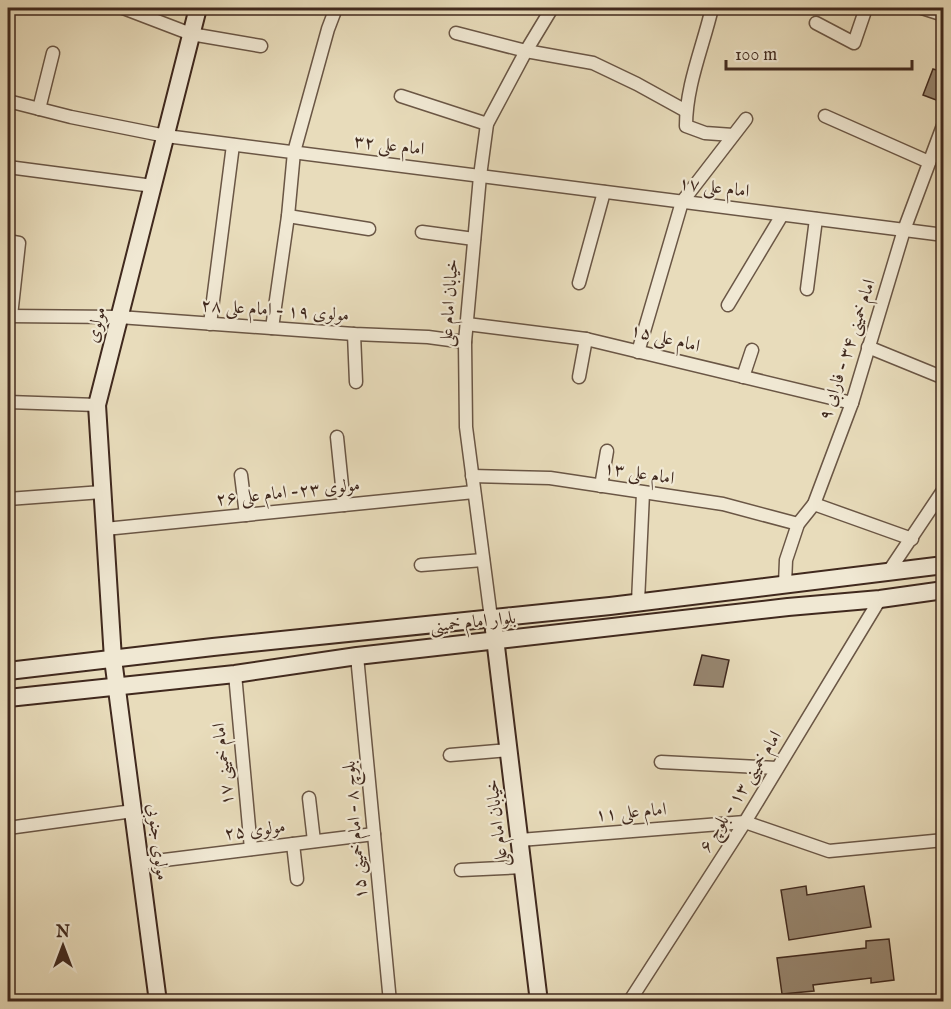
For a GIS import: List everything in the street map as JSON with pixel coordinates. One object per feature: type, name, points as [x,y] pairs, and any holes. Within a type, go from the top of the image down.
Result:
[{"type":"main road","name":"مولوی","points":[[113,658],[97,405],[198,8]]},
{"type":"main road","name":"بلوار امام خمینی","points":[[8,671],[638,602],[944,565]]},
{"type":"main road","name":"بلوار امام خمینی","points":[[8,698],[235,674],[496,639],[880,599],[944,590]]},
{"type":"main road","name":"خیابان امام علی","points":[[491,618],[496,639],[539,1002]]},
{"type":"main road","name":"مولوی جنوبی","points":[[113,658],[158,1002]]},
{"type":"street","points":[[123,8],[191,34],[261,46]]},
{"type":"street","points":[[272,328],[288,216],[294,152],[328,29],[336,8]]},
{"type":"street","name":"خیابان امام علی","points":[[491,618],[466,427],[465,342],[480,176],[487,124],[552,8]]},
{"type":"street","points":[[712,8],[698,56],[686,111],[686,126],[705,134],[734,135]]},
{"type":"street","points":[[816,23],[854,43],[866,8]]},
{"type":"street","points":[[922,8],[944,15]]},
{"type":"street","points":[[456,33],[526,51],[593,63],[638,84],[686,111]]},
{"type":"street","points":[[39,109],[53,53]]},
{"type":"street","points":[[401,96],[487,124]]},
{"type":"street","name":"امام علی ۳۲","points":[[8,100],[71,117],[166,136],[480,176]]},
{"type":"street","points":[[825,116],[929,162]]},
{"type":"street","points":[[638,351],[682,202],[746,119]]},
{"type":"street","name":"امام خمینی ۳۴ - فارابی ۹","points":[[785,584],[786,560],[798,524],[814,504],[852,403],[904,230],[944,123]]},
{"type":"street","points":[[210,324],[233,145]]},
{"type":"street","points":[[8,167],[153,186]]},
{"type":"street","name":"امام علی ۱۷","points":[[480,176],[944,235]]},
{"type":"street","points":[[579,283],[604,192]]},
{"type":"street","points":[[728,305],[782,215]]},
{"type":"street","points":[[288,216],[369,229]]},
{"type":"street","points":[[807,289],[816,219]]},
{"type":"street","points":[[422,232],[474,239]]},
{"type":"street","points":[[8,241],[19,243],[9,316]]},
{"type":"street","name":"مولوی ۱۹ - امام علی ۲۸","points":[[9,316],[119,317],[428,337],[465,342]]},
{"type":"street","name":"امام علی ۱۵","points":[[467,324],[586,339],[852,403]]},
{"type":"street","points":[[354,334],[356,382]]},
{"type":"street","points":[[579,377],[586,339]]},
{"type":"street","points":[[868,347],[944,378]]},
{"type":"street","points":[[743,377],[752,350]]},
{"type":"street","points":[[8,402],[97,405]]},
{"type":"street","points":[[337,437],[344,505]]},
{"type":"street","points":[[601,486],[607,451]]},
{"type":"street","points":[[241,475],[246,515]]},
{"type":"street","name":"امام علی ۱۳","points":[[472,476],[550,478],[723,504],[798,524]]},
{"type":"street","points":[[889,572],[944,489]]},
{"type":"street","points":[[8,499],[102,492]]},
{"type":"street","name":"مولوی ۲۳- امام علی ۲۶","points":[[105,529],[474,492]]},
{"type":"street","points":[[638,602],[643,493]]},
{"type":"street","points":[[814,504],[912,539]]},
{"type":"street","points":[[421,565],[483,560]]},
{"type":"street","name":"امام خمینی ۱۳ - بلوچ ۶","points":[[629,1002],[745,822],[880,599]]},
{"type":"street","name":"بلوچ ۸ - امام خمینی ۱۵","points":[[357,656],[390,1002]]},
{"type":"street","name":"امام خمینی ۱۷","points":[[235,674],[251,849]]},
{"type":"street","points":[[450,755],[509,750]]},
{"type":"street","points":[[662,762],[777,768]]},
{"type":"street","points":[[309,798],[314,841]]},
{"type":"street","points":[[8,828],[133,811]]},
{"type":"street","points":[[745,822],[829,851],[944,840]]},
{"type":"street","name":"امام علی ۱۱","points":[[520,840],[745,822]]},
{"type":"street","name":"مولوی ۲۵","points":[[140,863],[374,834]]},
{"type":"street","points":[[293,844],[297,879]]},
{"type":"street","points":[[461,870],[523,867]]},
{"type":"building","points":[[933,69],[944,72],[944,103],[923,95]]},
{"type":"building","points":[[702,655],[729,660],[723,687],[694,685]]},
{"type":"building","points":[[806,886],[807,895],[864,886],[871,927],[789,940],[781,890]]},
{"type":"building","points":[[889,939],[894,980],[871,983],[871,978],[813,985],[814,991],[782,994],[777,958],[866,948],[866,941]]}]
